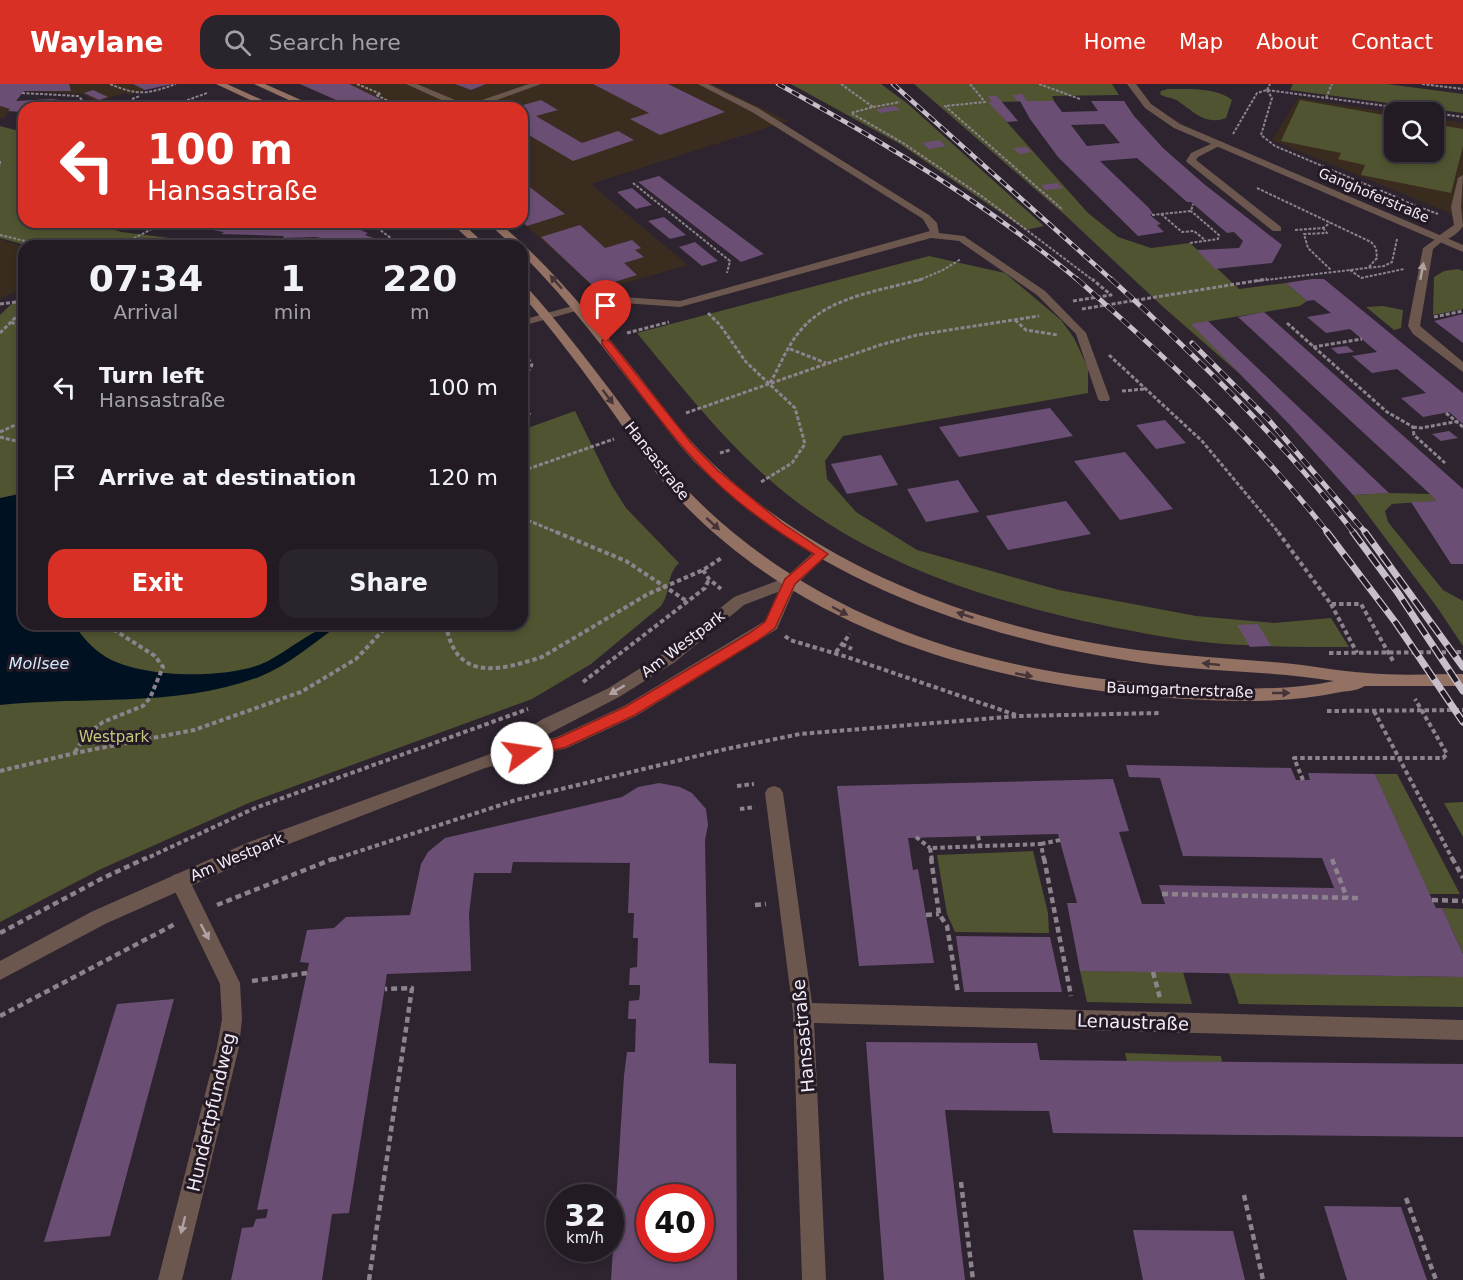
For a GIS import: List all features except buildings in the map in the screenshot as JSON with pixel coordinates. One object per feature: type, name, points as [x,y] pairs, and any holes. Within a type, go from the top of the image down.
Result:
[{"type":"main road","points":[[258,84],[300,102]]},
{"type":"main road","points":[[217,87],[258,102]]},
{"type":"main road","points":[[462,228],[475,240]]},
{"type":"main road","points":[[499,228],[513,240]]},
{"type":"main road","points":[[528,254],[578,306],[688,446],[713,473],[778,526],[822,554]]},
{"type":"main road","name":"Hansastraße","points":[[528,295],[548,317],[645,450],[685,498],[740,548],[789,582]]},
{"type":"main road","name":"Baumgartnerstraße","points":[[822,554],[909,595],[962,614],[1053,641],[1150,658],[1290,669],[1373,680],[1463,680]]},
{"type":"main road","name":"Baumgartnerstraße","points":[[789,582],[860,621],[909,641],[997,669],[1073,684],[1150,692],[1301,693],[1373,680]]},
{"type":"street","name":"Ganghoferstraße","points":[[1131,84],[1141,99],[1177,126],[1440,239],[1428,248],[1415,311]]},
{"type":"street","points":[[1218,144],[1194,155],[1191,161],[1277,229]]},
{"type":"street","points":[[1440,239],[1463,249]]},
{"type":"street","points":[[1415,311],[1417,331],[1463,368]]},
{"type":"street","name":"Am Westpark","points":[[483,762],[549,724],[613,693],[675,653],[739,601],[789,582],[822,554]]},
{"type":"street","name":"Am Westpark","points":[[0,971],[98,918],[304,829],[483,762],[561,743],[630,711],[771,625],[789,582]]},
{"type":"street","name":"Hansastraße","points":[[774,793],[803,1013],[814,1280]]},
{"type":"street","name":"Hundertpfundweg","points":[[170,1280],[228,1047],[232,1019],[230,983],[180,881]]},
{"type":"street","name":"Lenaustraße","points":[[803,1013],[1463,1030]]},
{"type":"lane","points":[[410,84],[452,102]]},
{"type":"lane","points":[[484,102],[537,84]]},
{"type":"lane","points":[[702,84],[754,110],[926,217],[932,223],[935,232],[931,235]]},
{"type":"lane","points":[[1440,239],[1455,231],[1459,225],[1456,207],[1463,178]]},
{"type":"lane","points":[[528,322],[608,299],[621,298],[680,304],[931,235],[961,238],[1041,293],[1081,333],[1104,399]]},
{"type":"path","points":[[110,84],[133,95],[144,95]]},
{"type":"path","points":[[132,99],[176,84]]},
{"type":"path","points":[[357,84],[381,94],[376,95],[391,102]]},
{"type":"path","points":[[841,84],[873,107]]},
{"type":"path","points":[[970,84],[985,102],[945,106],[1062,210]]},
{"type":"path","points":[[1039,84],[1080,99]]},
{"type":"path","points":[[1267,90],[1270,84]]},
{"type":"path","points":[[1326,98],[1332,84]]},
{"type":"path","points":[[1422,84],[1463,90]]},
{"type":"path","points":[[185,101],[217,87]]},
{"type":"path","points":[[1267,90],[1272,98],[1262,138],[1275,146],[1423,208]]},
{"type":"path","points":[[1239,124],[1257,93],[1267,90],[1384,106]]},
{"type":"path","points":[[22,93],[78,96],[84,102]]},
{"type":"path","points":[[900,102],[851,113],[901,142],[1037,235],[1112,295],[1077,300]]},
{"type":"path","points":[[1444,114],[1463,117]]},
{"type":"path","points":[[0,161],[0,166]]},
{"type":"path","points":[[633,183],[730,261],[725,283]]},
{"type":"path","points":[[1248,184],[1353,232],[1376,248],[1377,258],[1368,269]]},
{"type":"path","points":[[1191,211],[1193,204]]},
{"type":"path","points":[[1152,215],[1191,211],[1219,235],[1218,239],[1190,243]]},
{"type":"path","points":[[1161,214],[1182,232],[1194,231],[1206,241]]},
{"type":"path","points":[[1301,230],[1323,228],[1325,224],[1331,223]]},
{"type":"path","points":[[131,240],[154,228]]},
{"type":"path","points":[[378,228],[393,240]]},
{"type":"path","points":[[1323,228],[1327,233],[1304,234],[1308,248],[1332,271]]},
{"type":"path","points":[[0,235],[21,240]]},
{"type":"path","points":[[1077,310],[1207,288],[1332,271],[1368,269],[1389,264],[1395,256]]},
{"type":"path","points":[[769,383],[804,326],[820,314],[844,302],[946,270],[960,260]]},
{"type":"path","points":[[1350,270],[1361,278],[1395,271]]},
{"type":"path","points":[[0,304],[18,302]]},
{"type":"path","points":[[1415,311],[1434,317],[1463,311]]},
{"type":"path","points":[[0,333],[18,315]]},
{"type":"path","points":[[722,401],[880,345],[917,335],[1042,315]]},
{"type":"path","points":[[1017,320],[1026,330],[1046,335],[1081,333],[1116,360],[1202,441],[1272,525],[1331,604],[1358,653]]},
{"type":"path","points":[[11,322],[18,326]]},
{"type":"path","points":[[1287,323],[1379,405],[1413,427],[1457,421]]},
{"type":"path","points":[[720,325],[746,362],[795,408],[805,444],[792,463],[761,482]]},
{"type":"path","points":[[1313,346],[1362,339]]},
{"type":"path","points":[[790,349],[827,363]]},
{"type":"path","points":[[528,358],[532,365],[528,371]]},
{"type":"path","points":[[1339,378],[1346,376]]},
{"type":"path","points":[[1370,406],[1379,405]]},
{"type":"path","points":[[1446,413],[1463,427]]},
{"type":"path","points":[[0,432],[18,424]]},
{"type":"path","points":[[1413,427],[1414,435],[1445,463]]},
{"type":"path","points":[[0,437],[18,442]]},
{"type":"path","points":[[529,470],[572,453]]},
{"type":"path","points":[[528,520],[626,561],[688,602]]},
{"type":"path","points":[[446,630],[450,649],[467,663],[510,667],[542,657],[664,585],[703,570],[727,555]]},
{"type":"path","points":[[581,683],[688,602],[705,588],[709,579]]},
{"type":"path","points":[[1331,604],[1361,604],[1364,610]]},
{"type":"path","points":[[75,753],[86,735],[104,722],[143,706],[150,698],[160,673],[162,661],[157,656],[136,646],[113,630]]},
{"type":"path","points":[[0,771],[75,753],[194,730],[301,692],[356,659],[383,630]]},
{"type":"path","points":[[842,644],[852,649]]},
{"type":"path","points":[[836,652],[900,673],[950,695],[1019,716]]},
{"type":"path","points":[[1324,652],[1463,652]]},
{"type":"path","points":[[0,933],[101,879],[255,808],[535,707]]},
{"type":"path","points":[[1319,711],[1463,710]]},
{"type":"path","points":[[1374,711],[1463,878]]},
{"type":"path","points":[[0,1016],[195,914],[336,858],[516,800],[663,763],[800,734],[1019,716],[1170,713]]},
{"type":"path","points":[[1303,780],[1294,758],[1401,760],[1443,758]]},
{"type":"path","points":[[978,836],[980,846]]},
{"type":"path","points":[[916,837],[930,848],[1041,844],[1060,840]]},
{"type":"path","points":[[1041,844],[1076,1020]]},
{"type":"path","points":[[930,848],[939,914],[947,926],[962,1017]]},
{"type":"path","points":[[1332,859],[1347,898]]},
{"type":"path","points":[[1162,894],[1358,898]]},
{"type":"path","points":[[1432,900],[1463,901]]},
{"type":"path","points":[[926,915],[939,914]]},
{"type":"path","points":[[230,983],[307,973]]},
{"type":"path","points":[[369,1280],[412,988],[385,989]]},
{"type":"path","points":[[961,1182],[973,1280]]},
{"type":"path","points":[[1244,1195],[1263,1280]]},
{"type":"path","points":[[1406,1198],[1436,1280]]},
{"type":"shaded area","points":[[0,84],[173,84],[164,87],[159,85],[129,95],[125,93],[97,102],[82,94],[24,91],[4,118],[0,118]]},
{"type":"shaded area","points":[[300,84],[712,84],[788,121],[591,184],[688,265],[598,291],[528,227],[528,102],[340,102]]},
{"type":"shaded area","points":[[1298,98],[1384,111],[1384,162],[1444,162],[1444,120],[1463,123],[1463,229],[1455,226],[1452,214],[1272,140]]},
{"type":"shaded area","points":[[0,239],[18,245],[18,288],[15,292],[0,299]]},
{"type":"green space","points":[[791,84],[881,84],[908,104],[1044,226],[1026,230],[900,144]]},
{"type":"green space","points":[[914,84],[1112,84],[1119,95],[1052,96],[1054,101],[989,102],[1088,213],[1118,237],[1151,248],[1190,243],[1239,289],[1286,283],[1307,301],[1300,306],[1192,324],[1241,375],[1161,305],[1065,215]]},
{"type":"green space","points":[[1293,84],[1387,84],[1463,94],[1463,113],[1444,110],[1444,102],[1384,102],[1290,90]]},
{"type":"green space","points":[[1168,89],[1210,91],[1232,100],[1226,118],[1206,119],[1176,100],[1160,94],[1161,91]]},
{"type":"green space","points":[[1300,100],[1384,115],[1384,162],[1444,162],[1444,126],[1463,129],[1463,146],[1451,193],[1361,175],[1365,165],[1338,159],[1341,153],[1281,141]]},
{"type":"green space","points":[[0,126],[18,131],[18,228],[107,228],[185,240],[18,240],[18,243],[0,238]]},
{"type":"green space","points":[[929,256],[1005,273],[1061,320],[1074,338],[1088,368],[1088,393],[843,436],[825,461],[827,479],[856,512],[917,550],[1059,590],[1196,616],[1274,623],[1331,618],[1349,647],[1230,644],[1148,634],[1042,611],[962,587],[922,572],[847,535],[778,487],[721,432],[637,333]]},
{"type":"green space","points":[[1458,269],[1463,271],[1463,309],[1433,315],[1434,277],[1444,271]]},
{"type":"green space","name":"Westpark","points":[[18,298],[18,630],[528,630],[528,428],[575,411],[612,486],[626,508],[679,563],[672,573],[661,606],[591,664],[532,699],[251,802],[101,869],[0,922],[0,315]]},
{"type":"green space","points":[[1383,306],[1403,310],[1401,328],[1394,330],[1366,307]]},
{"type":"green space","points":[[1430,494],[1436,501],[1392,504],[1385,511],[1388,522],[1443,590],[1463,601],[1463,646],[1437,607],[1353,495]]},
{"type":"green space","points":[[1375,774],[1397,774],[1460,894],[1429,894]]},
{"type":"green space","points":[[1463,802],[1463,837],[1444,803]]},
{"type":"green space","points":[[1033,851],[1048,913],[1049,933],[955,932],[947,914],[937,855]]},
{"type":"green space","points":[[1442,908],[1463,909],[1463,954]]},
{"type":"green space","points":[[1080,971],[1183,972],[1192,1004],[1087,1002]]},
{"type":"green space","points":[[1229,973],[1463,977],[1463,1007],[1239,1004]]},
{"type":"green space","points":[[1125,1053],[1221,1056],[1222,1062],[1127,1061]]},
{"type":"water","name":"Mollsee","points":[[18,494],[18,630],[78,630],[97,650],[121,664],[160,672],[203,674],[243,670],[259,665],[319,630],[332,630],[281,666],[259,677],[228,687],[164,697],[0,705],[0,498]]},
{"type":"railway","points":[[778,84],[933,175],[1008,225],[1079,281]]},
{"type":"railway","points":[[893,84],[1113,281]]},
{"type":"railway","points":[[1077,279],[1176,369],[1240,432],[1300,498],[1328,533]]},
{"type":"railway","points":[[1111,279],[1238,401],[1298,465],[1354,533]]},
{"type":"railway","points":[[1192,343],[1268,419],[1366,533]]},
{"type":"railway","points":[[1327,532],[1396,623],[1463,722]]},
{"type":"railway","points":[[1353,532],[1398,593],[1463,691]]},
{"type":"railway","points":[[1365,532],[1463,667]]},
{"type":"route","points":[[522,753],[561,743],[630,711],[771,625],[789,582],[822,554],[778,526],[713,473],[688,446],[606,342]]}]
